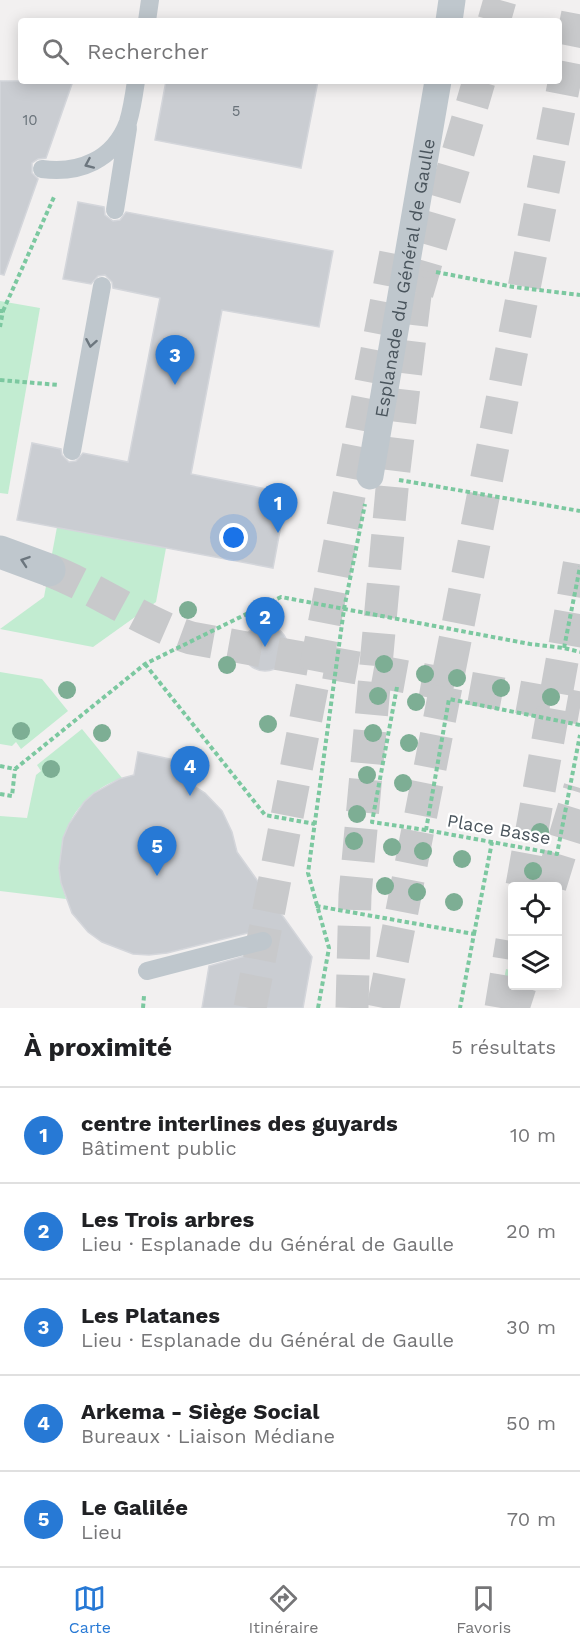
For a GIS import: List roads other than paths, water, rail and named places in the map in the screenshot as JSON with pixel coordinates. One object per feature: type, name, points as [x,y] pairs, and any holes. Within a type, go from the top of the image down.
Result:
[{"type":"street","points":[[449,18],[452,0]]},
{"type":"street","name":"Esplanade du Général de Gaulle","points":[[370,476],[437,84]]},
{"type":"street","points":[[0,552],[49,570]]},
{"type":"lane","points":[[147,18],[150,0]]},
{"type":"lane","points":[[115,210],[136,84]]},
{"type":"lane","points":[[42,169],[71,170],[97,160],[119,139],[127,125],[131,111]]},
{"type":"lane","points":[[72,451],[102,286]]},
{"type":"lane","points":[[147,971],[262,941]]},
{"type":"tunnel","points":[[495,18],[500,0]]},
{"type":"tunnel","points":[[383,1008],[580,2]]},
{"type":"tunnel","points":[[417,293],[478,84]]},
{"type":"tunnel","points":[[250,1008],[398,242]]},
{"type":"tunnel","points":[[352,1008],[355,895],[393,478],[418,270]]},
{"type":"tunnel","points":[[523,882],[580,560]]},
{"type":"tunnel","points":[[49,570],[155,623],[191,638],[580,708]]},
{"type":"tunnel","points":[[551,882],[580,788]]},
{"type":"tunnel","points":[[501,1008],[508,965]]},
{"type":"tunnel","points":[[513,1008],[519,990]]},
{"type":"place","name":"Les Platanes","points":[[175,385]]},
{"type":"place","name":"centre interlines des guyards","points":[[278,533]]},
{"type":"place","name":"Les Trois arbres","points":[[265,647]]},
{"type":"place","name":"Arkema - Siège Social","points":[[190,796]]},
{"type":"place","name":"Le Galilée","points":[[157,876]]}]
